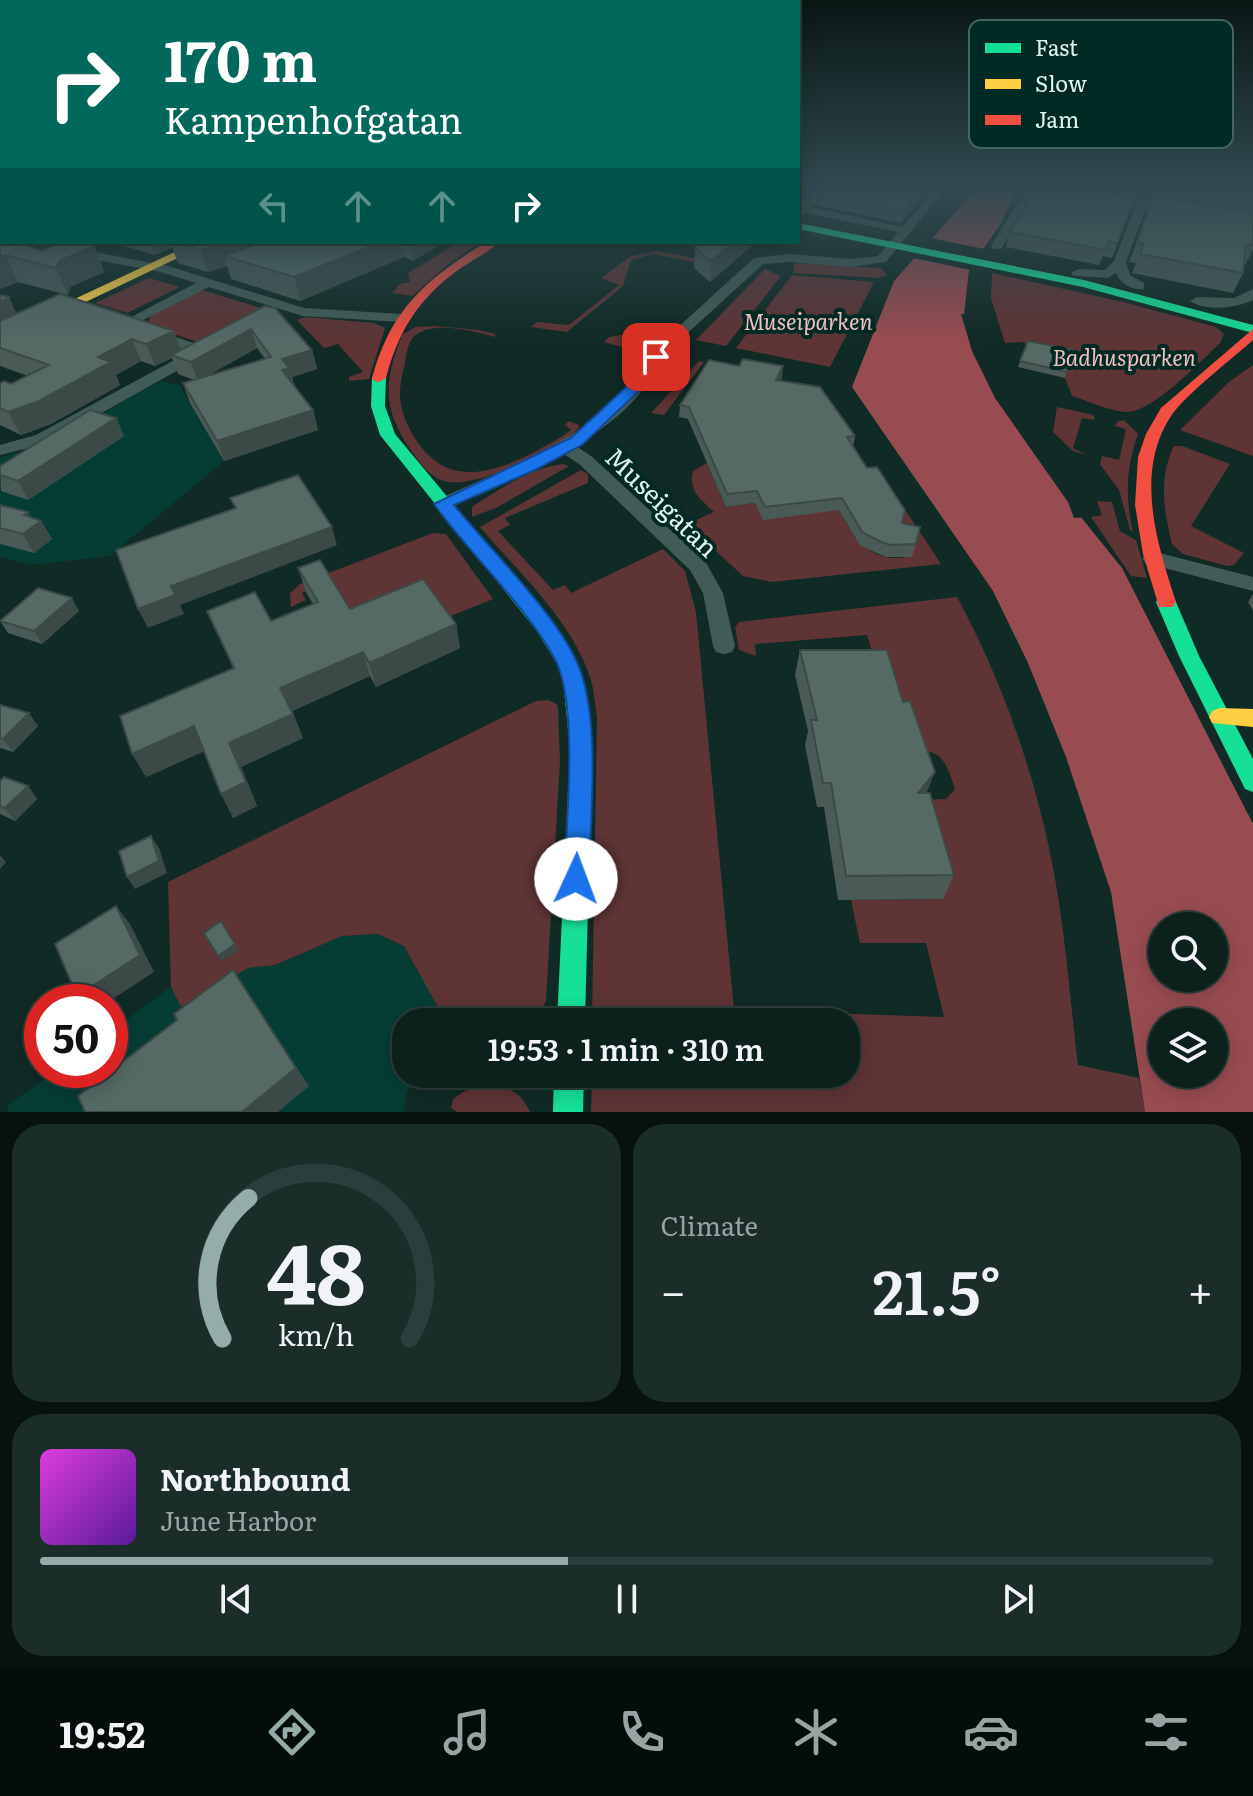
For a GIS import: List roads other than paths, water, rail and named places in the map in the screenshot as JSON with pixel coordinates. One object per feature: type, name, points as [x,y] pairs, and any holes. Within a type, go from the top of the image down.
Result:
[{"type":"main road","points":[[906,239],[922,246],[986,254],[1139,286],[1253,317]]},
{"type":"main road","points":[[0,339],[190,244]]},
{"type":"main road","points":[[0,333],[200,244]]},
{"type":"main road","points":[[491,244],[438,281],[401,318],[382,368],[380,419],[399,451],[543,625],[566,660],[573,680],[581,749],[572,1008]]},
{"type":"main road","points":[[986,254],[1159,301],[1253,331]]},
{"type":"main road","points":[[1253,331],[1188,389],[1163,416],[1141,466],[1139,493],[1152,558],[1178,631],[1253,782]]},
{"type":"main road","points":[[1220,717],[1253,718]]},
{"type":"main road","points":[[568,1112],[569,1088]]},
{"type":"street","points":[[443,504],[567,448],[614,409],[644,378],[647,363],[759,261],[777,258],[875,261],[886,256],[890,239]]},
{"type":"street","points":[[986,254],[997,239]]},
{"type":"street","points":[[1078,273],[1108,274],[1120,262],[1129,239]]},
{"type":"street","points":[[64,245],[206,283],[274,310],[401,318]]},
{"type":"street","points":[[1120,262],[1124,277],[1139,286]]},
{"type":"street","points":[[0,450],[50,435],[208,347],[125,324],[229,272]]},
{"type":"street","points":[[1197,301],[1233,302],[1249,298],[1253,293]]},
{"type":"street","name":"Museigatan","points":[[567,448],[585,460],[698,566],[713,593],[724,646]]},
{"type":"street","points":[[1152,558],[1253,584]]},
{"type":"park label","name":"Museiparken","points":[[808,320]]},
{"type":"park label","name":"Badhusparken","points":[[1124,356]]}]
